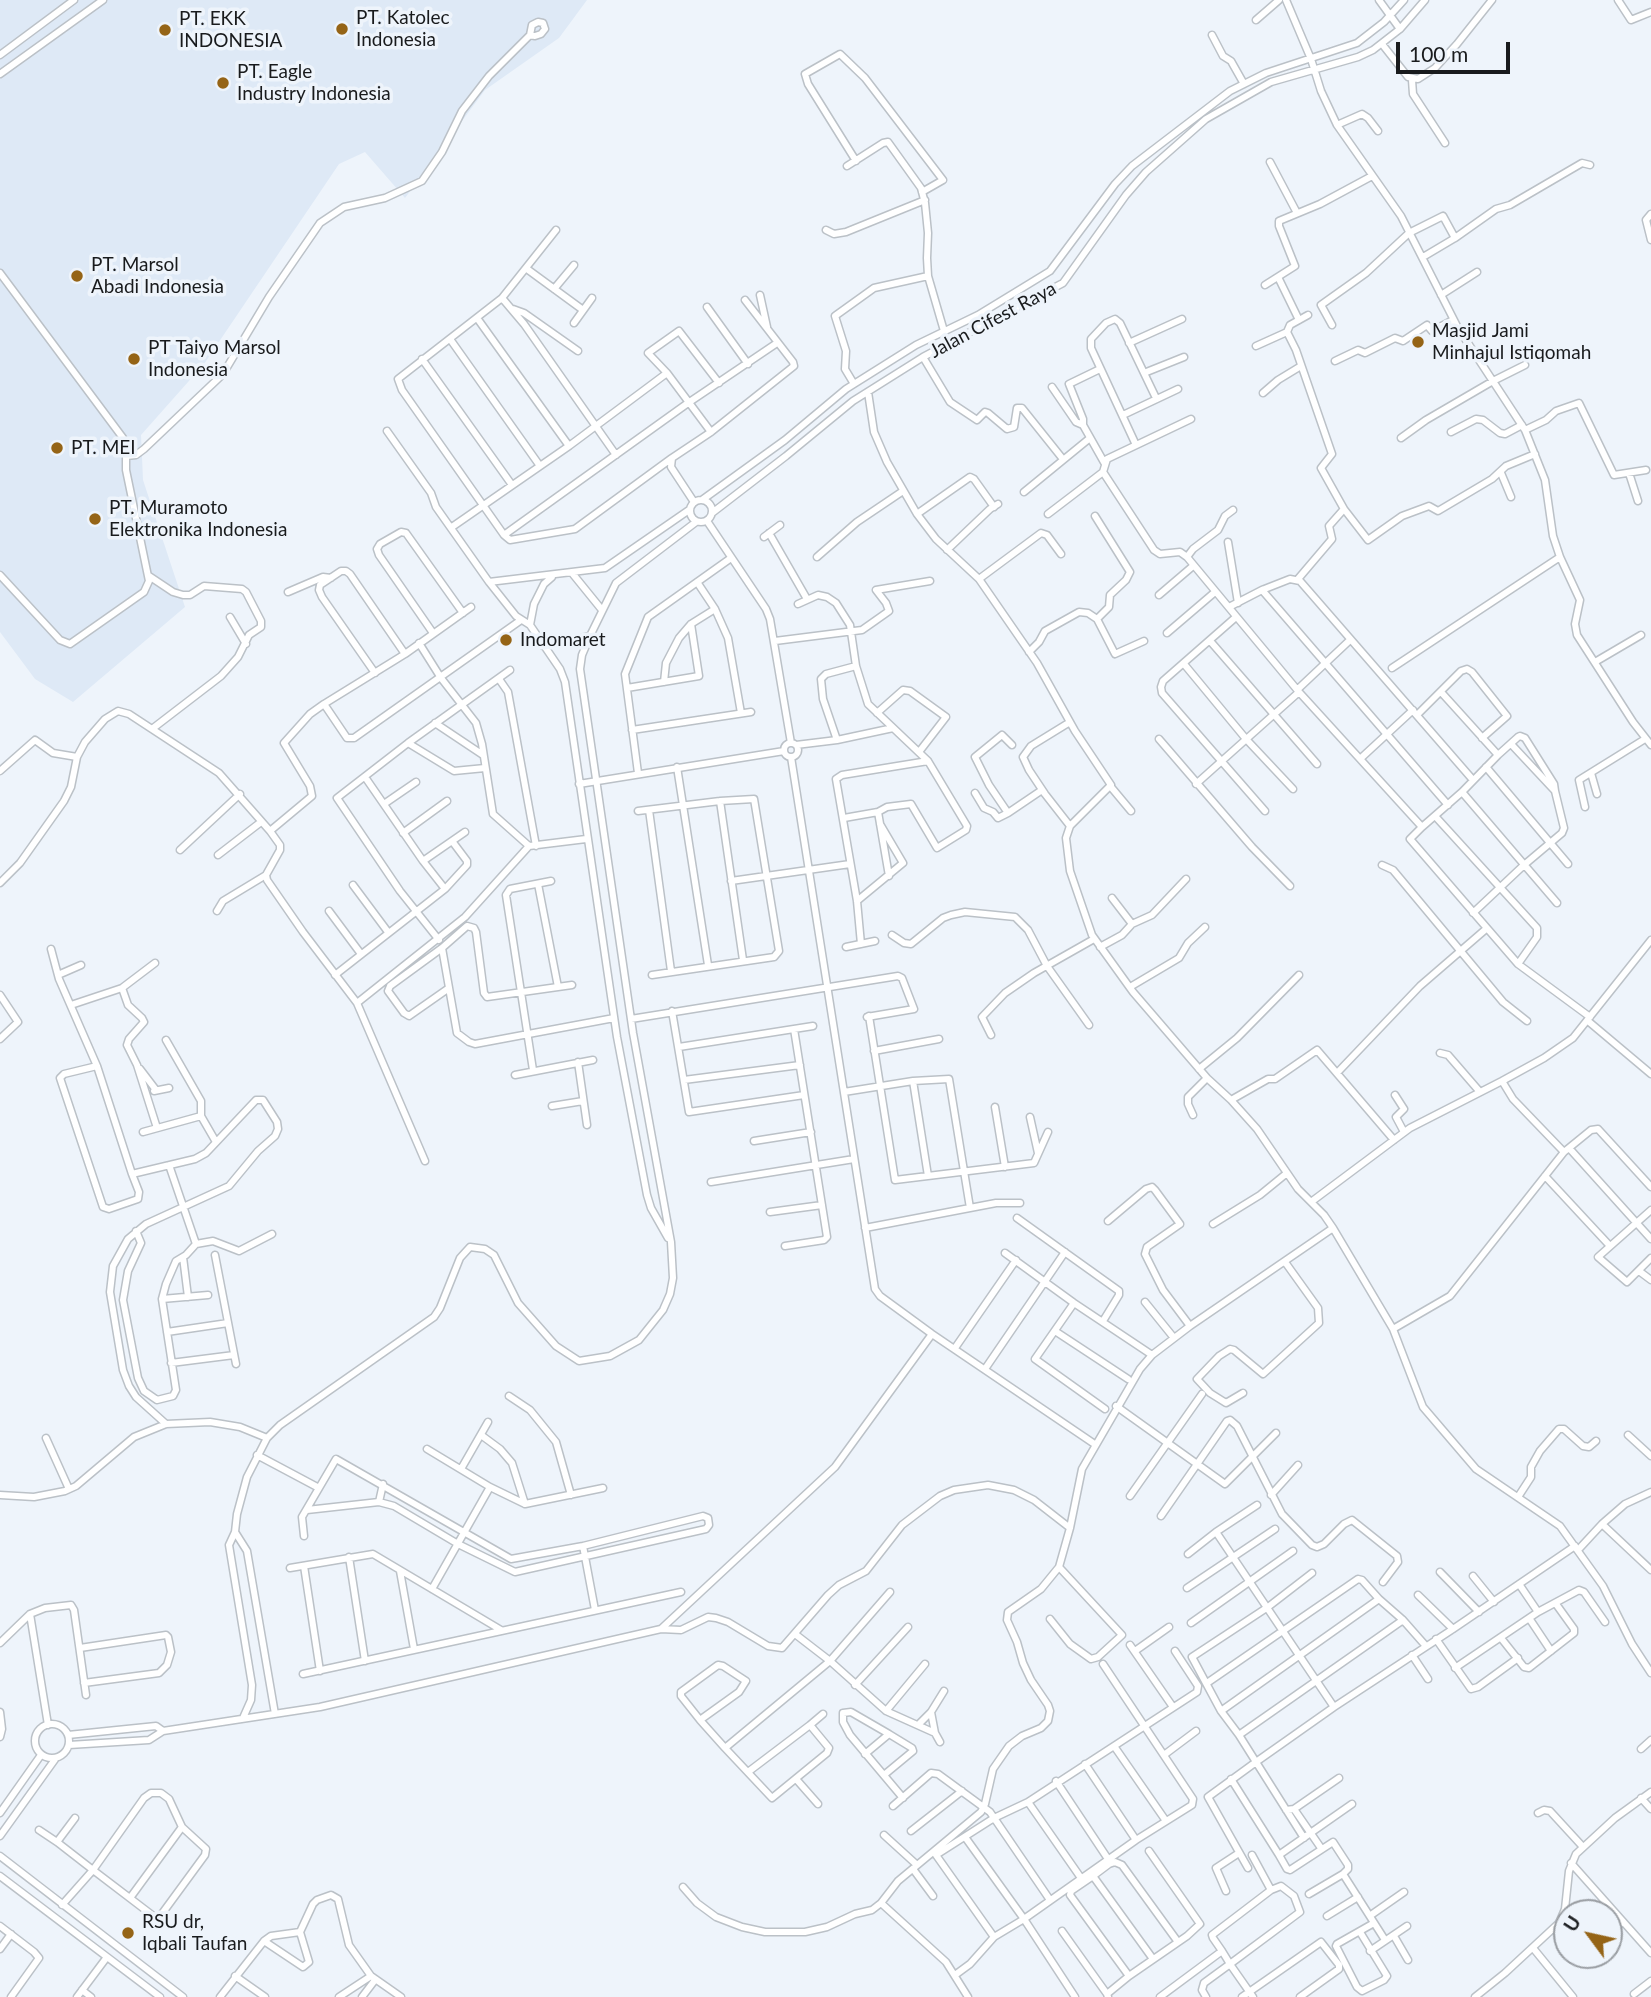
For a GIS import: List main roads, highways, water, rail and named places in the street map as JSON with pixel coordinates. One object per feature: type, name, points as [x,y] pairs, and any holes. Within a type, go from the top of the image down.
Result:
[{"type":"place","name":"PT. Katolec Indonesia","points":[[342,29]]},
{"type":"place","name":"PT. EKK INDONESIA","points":[[165,30]]},
{"type":"place","name":"PT. Eagle Industry Indonesia","points":[[223,83]]},
{"type":"place","name":"PT. Marsol Abadi Indonesia","points":[[77,276]]},
{"type":"place","name":"Masjid Jami Minhajul Istiqomah","points":[[1418,342]]},
{"type":"place","name":"PT Taiyo Marsol Indonesia","points":[[134,359]]},
{"type":"place","name":"PT. MEI","points":[[57,448]]},
{"type":"place","name":"PT. Muramoto Elektronika Indonesia","points":[[95,519]]},
{"type":"place","name":"Indomaret","points":[[506,640]]},
{"type":"place","name":"RSU dr, Iqbali Taufan","points":[[128,1933]]}]
